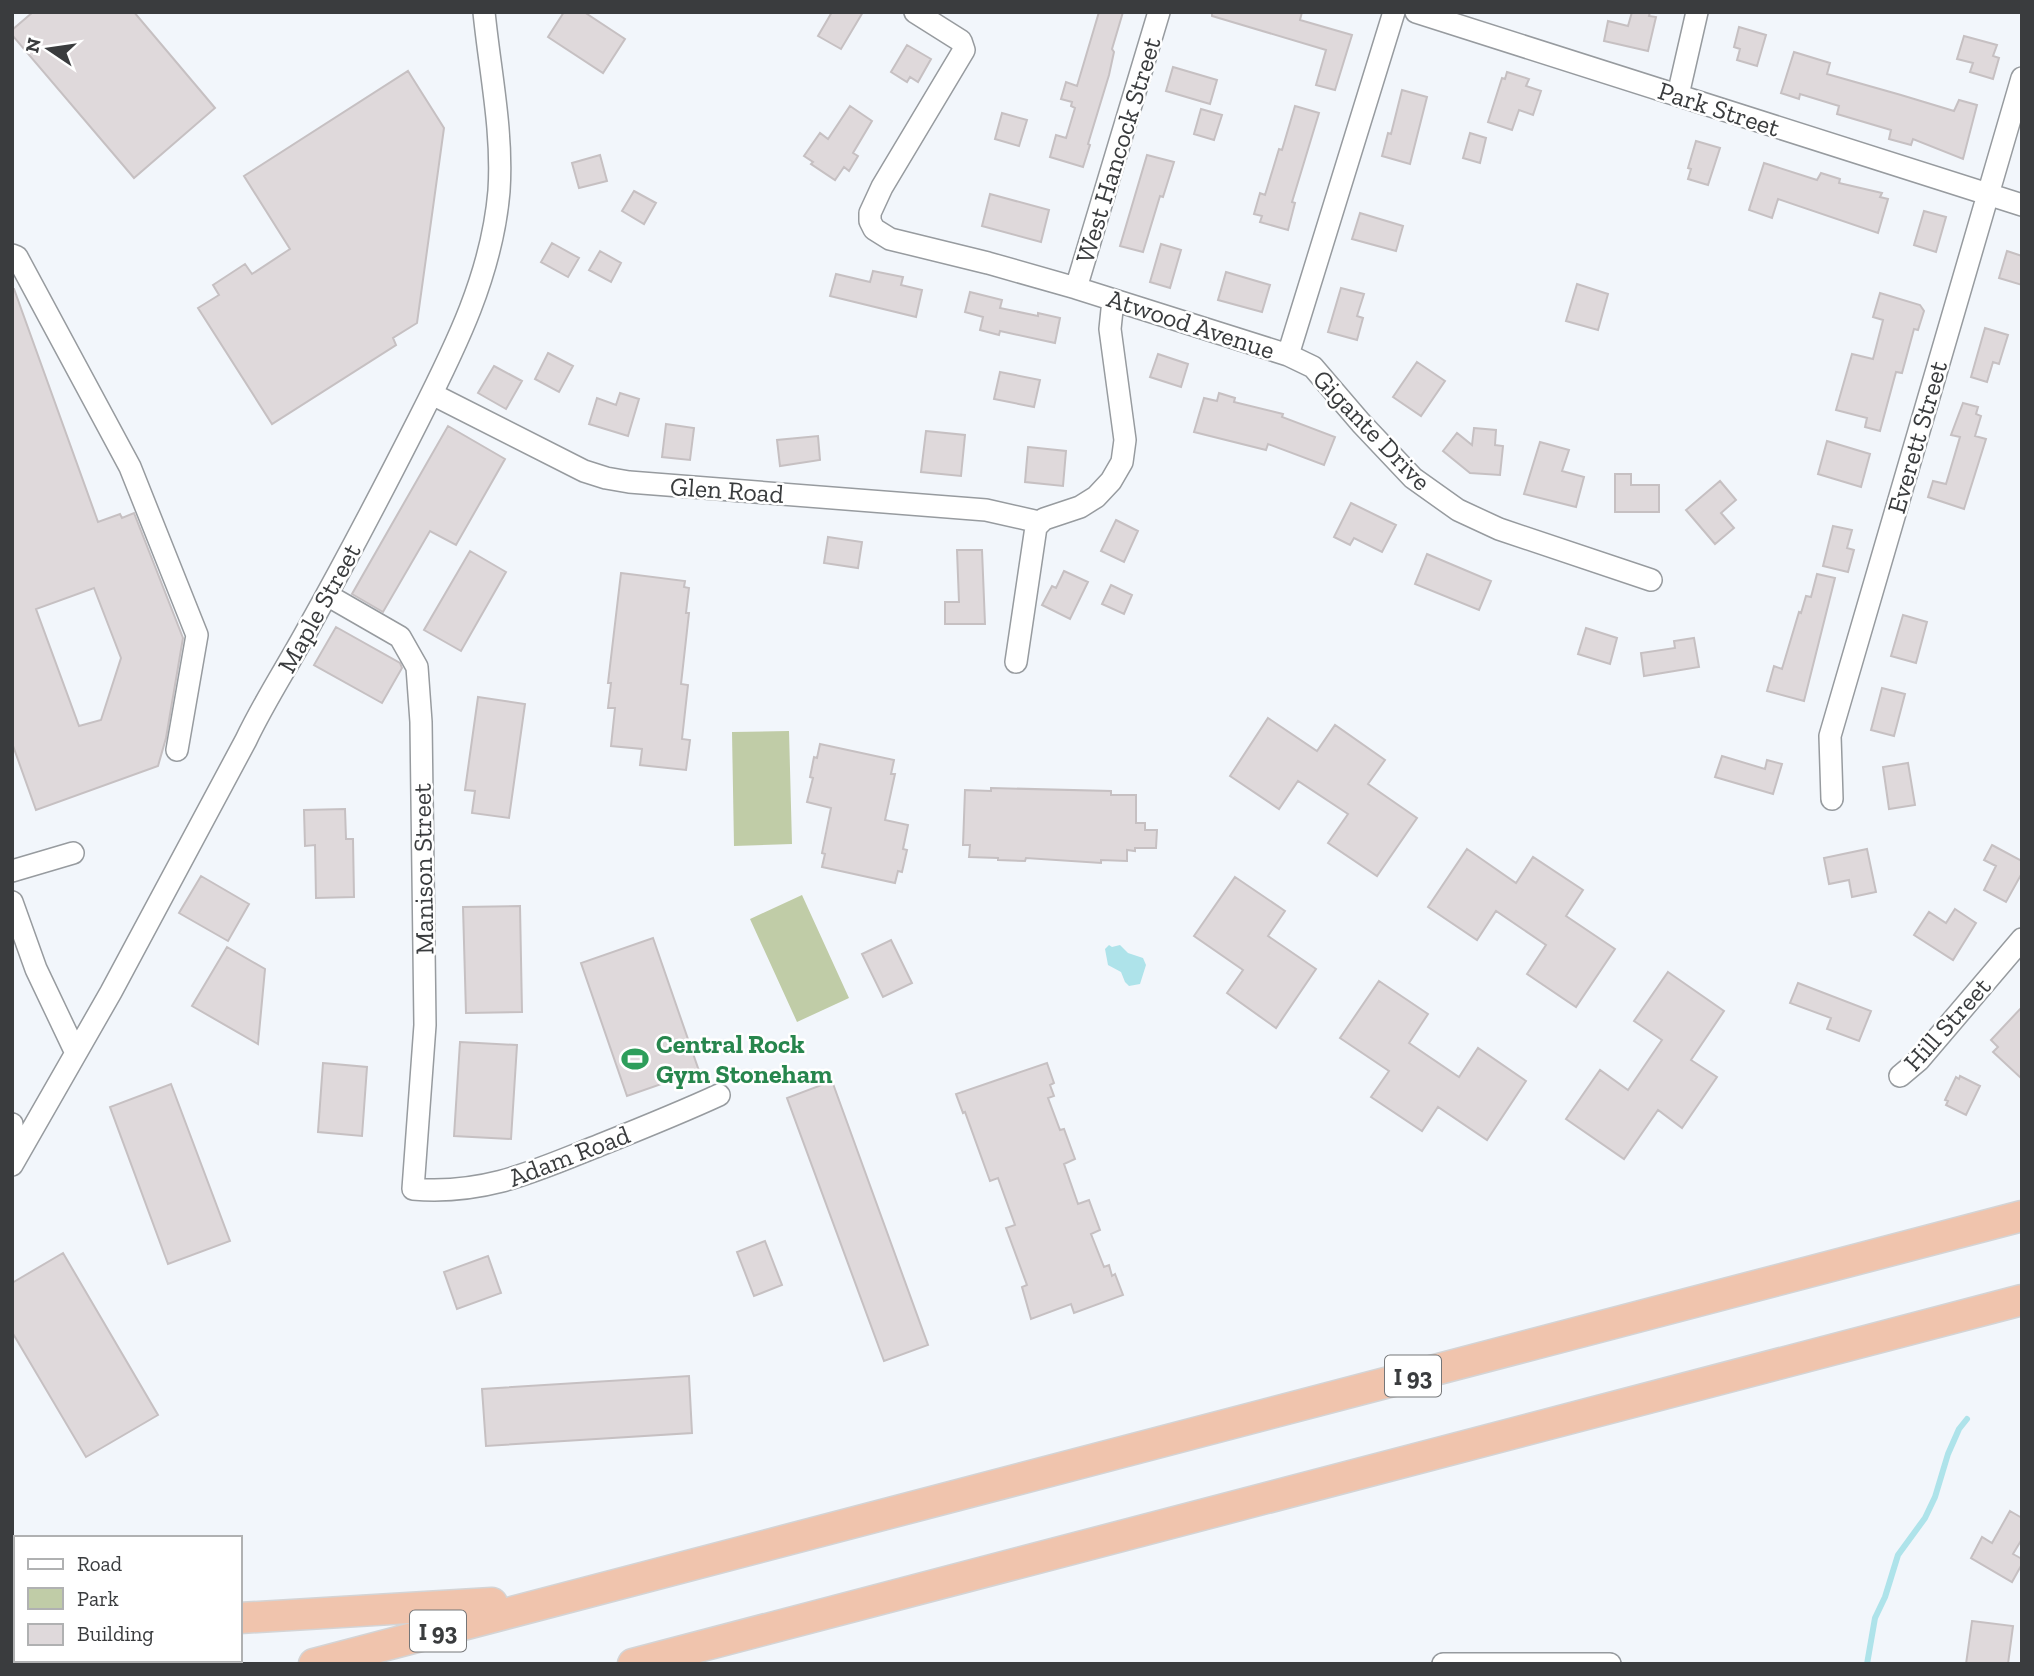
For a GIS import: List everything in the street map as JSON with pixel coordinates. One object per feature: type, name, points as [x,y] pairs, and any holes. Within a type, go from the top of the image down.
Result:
[{"type":"highway","name":"I 93","points":[[314,1664],[2022,1216]]},
{"type":"highway","points":[[633,1664],[2022,1300]]},
{"type":"highway","points":[[242,1618],[562,1599]]},
{"type":"street","name":"Maple Street","points":[[12,1165],[17,1134],[76,1053],[261,708],[327,594],[432,394],[471,312],[485,270],[499,190],[498,127],[484,12]]},
{"type":"street","name":"Atwood Avenue","points":[[915,12],[961,41],[963,55],[882,187],[870,213],[872,226],[890,239],[1076,288],[1288,355],[1394,12]]},
{"type":"street","name":"West Hancock Street","points":[[1076,288],[1159,12]]},
{"type":"street","name":"Park Street","points":[[1416,12],[2022,205]]},
{"type":"street","points":[[1678,95],[1697,12]]},
{"type":"street","name":"Everett Street","points":[[1832,799],[1830,736],[2022,78]]},
{"type":"street","points":[[12,255],[18,257],[130,467],[197,635],[177,750]]},
{"type":"street","points":[[1016,662],[1034,533],[1039,522],[1080,507],[1096,497],[1111,481],[1122,462],[1125,440],[1110,329],[1113,300]]},
{"type":"street","name":"Gigante Drive","points":[[1288,355],[1312,367],[1413,478],[1458,510],[1499,529],[1651,579]]},
{"type":"street","name":"Glen Road","points":[[432,394],[566,462],[606,478],[986,510],[1039,522]]},
{"type":"street","name":"Manison Street","points":[[327,594],[400,637],[417,667],[421,722],[425,1025],[413,1189]]},
{"type":"street","points":[[12,871],[72,853]]},
{"type":"street","points":[[12,902],[36,969],[76,1053]]},
{"type":"street","name":"Hill Street","points":[[1900,1076],[1919,1060],[2022,939]]},
{"type":"street","name":"Adam Road","points":[[413,1189],[440,1191],[490,1186],[528,1174],[719,1095]]},
{"type":"street","points":[[12,1124],[17,1134]]},
{"type":"street","points":[[1443,1664],[1610,1664]]},
{"type":"green space","points":[[789,731],[792,844],[734,846],[732,732]]},
{"type":"green space","points":[[802,895],[849,998],[797,1022],[750,919]]},
{"type":"water","points":[[1109,945],[1120,945],[1128,953],[1143,958],[1146,965],[1140,984],[1129,986],[1121,972],[1108,965],[1105,949]]},
{"type":"building","points":[[33,12],[134,12],[215,108],[134,178],[12,35],[12,30]]},
{"type":"building","points":[[564,12],[584,12],[625,39],[603,73],[548,37]]},
{"type":"building","points":[[832,12],[863,12],[841,49],[818,36]]},
{"type":"building","points":[[1099,12],[1123,12],[1112,49],[1114,52],[1109,75],[1083,167],[1050,157],[1056,135],[1066,138],[1075,108],[1071,106],[1072,102],[1061,99],[1066,82],[1077,86]]},
{"type":"building","points":[[1212,12],[1302,12],[1300,20],[1352,35],[1335,90],[1316,85],[1326,50],[1212,16]]},
{"type":"building","points":[[1632,12],[1650,12],[1649,16],[1656,17],[1648,51],[1604,41],[1608,21],[1628,26]]},
{"type":"building","points":[[1739,27],[1766,35],[1757,66],[1737,60],[1740,49],[1734,47]]},
{"type":"building","points":[[1964,36],[1997,45],[1993,56],[1999,58],[1993,79],[1970,72],[1973,63],[1957,59]]},
{"type":"building","points":[[907,45],[931,59],[918,82],[910,77],[907,82],[891,72]]},
{"type":"building","points":[[1794,52],[1830,63],[1827,74],[1954,111],[1959,100],[1977,105],[1963,159],[1913,139],[1911,145],[1889,139],[1891,130],[1837,114],[1839,106],[1800,94],[1799,99],[1781,93]]},
{"type":"building","points":[[1173,67],[1217,80],[1210,104],[1166,91]]},
{"type":"building","points":[[408,71],[444,128],[417,323],[393,338],[396,345],[272,424],[198,308],[219,295],[213,285],[245,264],[252,274],[290,249],[244,176]]},
{"type":"building","points":[[1507,72],[1529,79],[1526,86],[1541,91],[1533,115],[1519,110],[1512,130],[1488,122],[1502,78],[1505,79]]},
{"type":"building","points":[[1402,90],[1427,97],[1410,164],[1382,156],[1388,133],[1391,134]]},
{"type":"building","points":[[850,106],[872,121],[853,153],[858,156],[849,171],[844,167],[835,180],[804,156],[820,133],[828,139]]},
{"type":"building","points":[[1295,106],[1319,113],[1292,202],[1295,203],[1288,230],[1260,222],[1262,216],[1254,214],[1260,193],[1265,195]]},
{"type":"building","points":[[1201,109],[1222,115],[1214,140],[1194,134]]},
{"type":"building","points":[[1002,113],[1027,120],[1019,146],[995,139]]},
{"type":"building","points":[[1470,133],[1486,138],[1480,163],[1463,158]]},
{"type":"building","points":[[1696,141],[1720,148],[1708,185],[1688,179],[1691,169],[1688,168]]},
{"type":"building","points":[[600,155],[607,181],[579,188],[572,163]]},
{"type":"building","points":[[1147,155],[1174,162],[1163,197],[1160,196],[1143,252],[1120,246]]},
{"type":"building","points":[[1764,163],[1817,180],[1821,173],[1840,179],[1839,183],[1882,193],[1880,197],[1888,199],[1878,233],[1778,199],[1772,218],[1749,210]]},
{"type":"building","points":[[634,191],[656,203],[644,224],[622,211]]},
{"type":"building","points":[[990,194],[1049,210],[1041,242],[982,226]]},
{"type":"building","points":[[1924,211],[1946,217],[1936,252],[1914,245]]},
{"type":"building","points":[[1360,213],[1403,226],[1396,251],[1352,239]]},
{"type":"building","points":[[552,243],[579,258],[568,277],[541,262]]},
{"type":"building","points":[[1161,244],[1181,250],[1170,288],[1150,282]]},
{"type":"building","points":[[600,251],[621,263],[611,282],[589,270]]},
{"type":"building","points":[[2007,251],[2022,256],[2022,285],[1999,278]]},
{"type":"building","points":[[873,271],[903,277],[901,285],[922,290],[916,317],[830,296],[836,274],[870,282]]},
{"type":"building","points":[[1226,272],[1270,285],[1262,312],[1218,300]]},
{"type":"building","points":[[1577,284],[1608,294],[1598,330],[1566,321]]},
{"type":"building","points":[[1341,288],[1364,294],[1357,316],[1363,318],[1357,340],[1328,332]]},
{"type":"building","points":[[14,289],[98,522],[120,514],[122,518],[134,513],[183,638],[166,738],[158,766],[36,810],[12,743]],"holes":[[[94,588],[121,658],[101,720],[79,726],[36,609]]]},
{"type":"building","points":[[970,292],[1002,300],[1000,308],[1060,318],[1055,343],[1000,331],[999,335],[980,330],[983,317],[965,312]]},
{"type":"building","points":[[1880,293],[1920,305],[1924,311],[1918,330],[1914,329],[1902,373],[1896,372],[1880,431],[1865,427],[1867,418],[1836,410],[1852,354],[1873,359],[1883,320],[1873,317]]},
{"type":"building","points":[[1985,328],[2008,335],[1999,364],[1993,362],[1987,382],[1971,377]]},
{"type":"building","points":[[548,353],[573,366],[559,392],[535,379]]},
{"type":"building","points":[[1158,354],[1188,364],[1181,387],[1150,377]]},
{"type":"building","points":[[1417,362],[1445,381],[1421,416],[1393,397]]},
{"type":"building","points":[[494,366],[522,381],[506,409],[478,393]]},
{"type":"building","points":[[1000,372],[1040,380],[1034,407],[994,399]]},
{"type":"building","points":[[620,393],[639,399],[628,436],[589,424],[597,398],[616,405]]},
{"type":"building","points":[[1219,393],[1235,398],[1234,402],[1283,414],[1282,417],[1335,437],[1324,465],[1268,444],[1266,450],[1194,432],[1204,398],[1217,401]]},
{"type":"building","points":[[1963,403],[1978,407],[1976,414],[1981,416],[1975,436],[1986,439],[1964,509],[1928,497],[1933,481],[1946,484],[1960,437],[1951,435]]},
{"type":"building","points":[[666,424],[694,428],[690,460],[662,457]]},
{"type":"building","points":[[448,426],[505,459],[456,545],[430,531],[383,612],[352,594]]},
{"type":"building","points":[[1474,428],[1496,430],[1495,445],[1503,446],[1500,475],[1470,473],[1443,451],[1457,433],[1472,445]]},
{"type":"building","points":[[926,431],[965,435],[961,476],[921,472]]},
{"type":"building","points":[[818,436],[820,460],[780,466],[777,440]]},
{"type":"building","points":[[1827,441],[1870,454],[1861,487],[1818,474]]},
{"type":"building","points":[[1540,442],[1569,450],[1562,471],[1584,477],[1576,507],[1524,494]]},
{"type":"building","points":[[1028,447],[1066,451],[1063,486],[1025,482]]},
{"type":"building","points":[[1615,474],[1631,474],[1631,485],[1659,485],[1659,512],[1615,512]]},
{"type":"building","points":[[1720,481],[1736,500],[1721,513],[1734,528],[1715,544],[1686,510]]},
{"type":"building","points":[[1351,503],[1396,525],[1382,552],[1354,538],[1350,545],[1334,537]]},
{"type":"building","points":[[1116,520],[1138,531],[1124,562],[1101,551]]},
{"type":"building","points":[[1833,526],[1852,530],[1847,548],[1854,550],[1848,572],[1823,566]]},
{"type":"building","points":[[828,537],[862,542],[858,568],[824,563]]},
{"type":"building","points":[[957,550],[982,550],[985,624],[945,624],[945,602],[959,602]]},
{"type":"building","points":[[470,551],[506,572],[461,651],[424,630]]},
{"type":"building","points":[[1427,554],[1491,581],[1479,610],[1415,584]]},
{"type":"building","points":[[1064,571],[1088,582],[1070,619],[1042,605],[1052,586],[1056,588]]},
{"type":"building","points":[[621,573],[685,581],[684,587],[689,588],[681,684],[688,685],[682,739],[690,740],[686,770],[640,765],[642,749],[611,746],[615,708],[608,708],[611,683],[608,683]]},
{"type":"building","points":[[1817,574],[1835,578],[1804,701],[1767,691],[1774,666],[1782,669],[1799,612],[1801,613],[1806,596],[1811,597]]},
{"type":"building","points":[[1111,585],[1132,595],[1124,614],[1102,604]]},
{"type":"building","points":[[1903,615],[1927,622],[1916,663],[1891,656]]},
{"type":"building","points":[[336,627],[400,663],[402,668],[382,703],[314,665]]},
{"type":"building","points":[[1586,628],[1617,638],[1610,664],[1578,654]]},
{"type":"building","points":[[1694,638],[1699,667],[1644,676],[1641,653],[1675,648],[1674,641]]},
{"type":"building","points":[[1882,688],[1905,694],[1894,736],[1871,730]]},
{"type":"building","points":[[478,697],[525,704],[509,818],[472,813],[475,791],[465,790]]},
{"type":"building","points":[[1268,718],[1317,751],[1335,725],[1385,760],[1368,784],[1417,818],[1377,876],[1328,843],[1348,814],[1298,781],[1279,809],[1230,776]]},
{"type":"building","points":[[820,744],[894,760],[891,774],[895,774],[885,820],[908,825],[903,849],[907,850],[902,872],[898,871],[895,883],[822,867],[825,854],[822,853],[831,808],[807,802],[813,778],[810,777],[814,757],[817,758]]},
{"type":"building","points":[[1722,756],[1765,769],[1767,760],[1782,764],[1773,794],[1715,777]]},
{"type":"building","points":[[1908,763],[1915,805],[1889,809],[1883,767]]},
{"type":"building","points":[[991,788],[1111,791],[1111,795],[1136,795],[1136,823],[1145,823],[1145,830],[1157,830],[1156,848],[1127,850],[1127,861],[1101,860],[1101,863],[969,857],[970,845],[963,845],[965,790],[991,791]]},
{"type":"building","points":[[345,809],[346,839],[353,839],[354,897],[316,898],[315,845],[305,846],[304,810]]},
{"type":"building","points":[[1992,845],[2022,861],[2022,873],[2006,902],[1984,890],[1996,866],[1984,860]]},
{"type":"building","points":[[1467,849],[1516,883],[1533,857],[1583,890],[1566,916],[1615,949],[1576,1007],[1527,974],[1546,945],[1496,911],[1477,940],[1428,907]]},
{"type":"building","points":[[1867,849],[1876,892],[1852,897],[1849,880],[1829,884],[1824,858]]},
{"type":"building","points":[[201,876],[249,904],[228,941],[179,913]]},
{"type":"building","points":[[1235,877],[1285,911],[1268,936],[1316,969],[1276,1028],[1227,993],[1243,970],[1194,936]]},
{"type":"building","points":[[520,906],[522,1012],[466,1013],[463,907]]},
{"type":"building","points":[[1955,909],[1976,923],[1953,960],[1914,935],[1929,912],[1946,923]]},
{"type":"building","points":[[653,938],[699,1071],[627,1096],[581,963]]},
{"type":"building","points":[[891,940],[912,983],[883,997],[862,954]]},
{"type":"building","points":[[227,947],[265,969],[258,1044],[192,1006]]},
{"type":"building","points":[[1668,972],[1724,1011],[1691,1060],[1717,1077],[1682,1128],[1658,1110],[1624,1159],[1566,1119],[1600,1070],[1628,1090],[1662,1040],[1634,1021]]},
{"type":"building","points":[[1379,981],[1428,1014],[1409,1043],[1459,1077],[1478,1048],[1526,1081],[1487,1140],[1438,1107],[1422,1131],[1371,1097],[1389,1071],[1340,1038]]},
{"type":"building","points":[[1798,983],[1871,1011],[1859,1041],[1827,1029],[1831,1018],[1790,1003]]},
{"type":"building","points":[[2022,1007],[2022,1079],[1993,1052],[1998,1047],[1991,1040]]},
{"type":"building","points":[[460,1042],[517,1045],[511,1139],[454,1136]]},
{"type":"building","points":[[323,1063],[367,1067],[362,1136],[318,1132]]},
{"type":"building","points":[[1047,1063],[1054,1083],[1050,1085],[1054,1096],[1048,1098],[1075,1159],[1064,1164],[1078,1204],[1089,1200],[1100,1230],[1091,1234],[1104,1267],[1109,1265],[1123,1295],[1074,1313],[1071,1304],[1031,1319],[1022,1287],[1027,1285],[1006,1228],[1015,1225],[998,1178],[990,1181],[956,1094]]},
{"type":"building","points":[[1960,1076],[1980,1086],[1966,1115],[1946,1105],[1948,1101],[1945,1100],[1956,1077],[1959,1079]]},
{"type":"building","points":[[832,1081],[928,1345],[884,1361],[787,1098]]},
{"type":"building","points":[[171,1084],[230,1241],[168,1264],[110,1107]]},
{"type":"building","points":[[765,1241],[782,1285],[754,1296],[737,1252]]},
{"type":"building","points":[[63,1253],[158,1415],[86,1457],[12,1332],[12,1283]]},
{"type":"building","points":[[488,1256],[501,1293],[457,1309],[444,1272]]},
{"type":"building","points":[[689,1376],[692,1433],[486,1446],[482,1389]]},
{"type":"building","points":[[2010,1511],[2022,1518],[2022,1539],[2013,1554],[2022,1559],[2022,1564],[2012,1582],[1971,1558],[1982,1537],[1992,1543]]},
{"type":"building","points":[[1972,1621],[2013,1626],[2008,1664],[1966,1664]]},
{"type":"waterway","points":[[1867,1664],[1875,1618],[1885,1597],[1898,1555],[1925,1518],[1935,1497],[1948,1454],[1959,1429],[1967,1419]]},
{"type":"place","name":"Central Rock Gym Stoneham","points":[[635,1059]]}]
